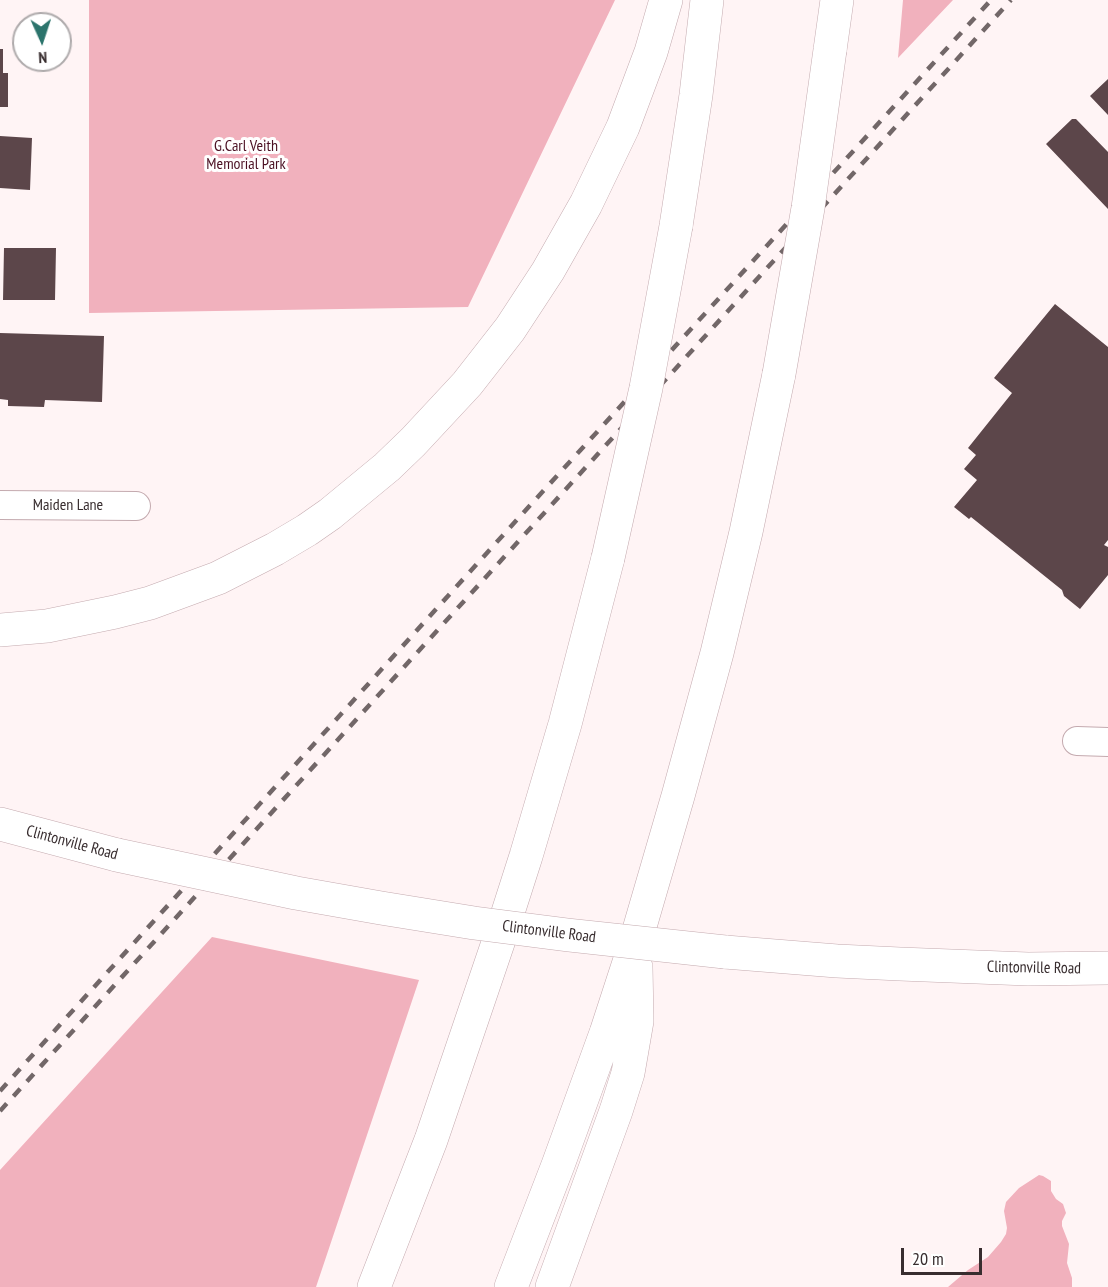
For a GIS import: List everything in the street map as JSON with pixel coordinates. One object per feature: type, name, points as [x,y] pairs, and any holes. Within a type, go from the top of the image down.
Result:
[{"type":"main road","points":[[0,630],[46,626],[116,612],[150,603],[218,578],[276,549],[307,530],[359,491],[396,459],[467,384],[510,329],[548,271],[586,204],[623,127],[651,52],[666,0]]},
{"type":"main road","points":[[374,1287],[431,1140],[502,932],[565,724],[608,558],[644,399],[676,226],[696,95],[707,0]]},
{"type":"main road","points":[[511,1287],[583,1097],[634,946],[717,652],[746,532],[779,374],[809,197],[837,0]]},
{"type":"main road","name":"Clintonville Road","points":[[0,824],[117,855],[296,893],[474,923],[725,952],[816,960],[1028,969],[1108,968]]},
{"type":"main road","points":[[552,1287],[628,1073],[637,1021],[634,946]]},
{"type":"street","name":"Maiden Lane","points":[[0,505],[136,506]]},
{"type":"street","points":[[1077,741],[1108,742]]},
{"type":"green space","name":"G.Carl Veith Memorial Park","points":[[89,0],[615,0],[468,307],[89,313]]},
{"type":"green space","points":[[903,0],[953,0],[898,58]]},
{"type":"green space","points":[[212,937],[419,980],[316,1287],[0,1287],[0,1170]]},
{"type":"green space","points":[[1039,1175],[1051,1181],[1051,1191],[1063,1204],[1066,1213],[1062,1226],[1069,1244],[1067,1263],[1072,1278],[1072,1287],[948,1287],[988,1257],[1001,1242],[1007,1228],[1004,1211],[1006,1202],[1019,1188]]},
{"type":"building","points":[[0,49],[3,49],[3,73],[8,73],[8,107],[0,107]]},
{"type":"building","points":[[1108,79],[1108,115],[1090,96]]},
{"type":"building","points":[[1072,119],[1076,119],[1108,152],[1108,209],[1046,144]]},
{"type":"building","points":[[0,136],[32,138],[30,190],[0,188]]},
{"type":"building","points":[[4,248],[56,248],[55,300],[3,300]]},
{"type":"building","points":[[1055,304],[1108,347],[1108,540],[1104,545],[1108,547],[1108,575],[1080,609],[1064,596],[1062,590],[971,517],[969,519],[954,507],[977,480],[964,469],[976,455],[968,448],[1012,393],[994,378]]},
{"type":"building","points":[[0,333],[104,336],[102,402],[45,400],[44,407],[8,406],[8,400],[0,399]]},
{"type":"railway","points":[[0,1091],[991,0]]},
{"type":"railway","points":[[0,1111],[1011,0]]}]
